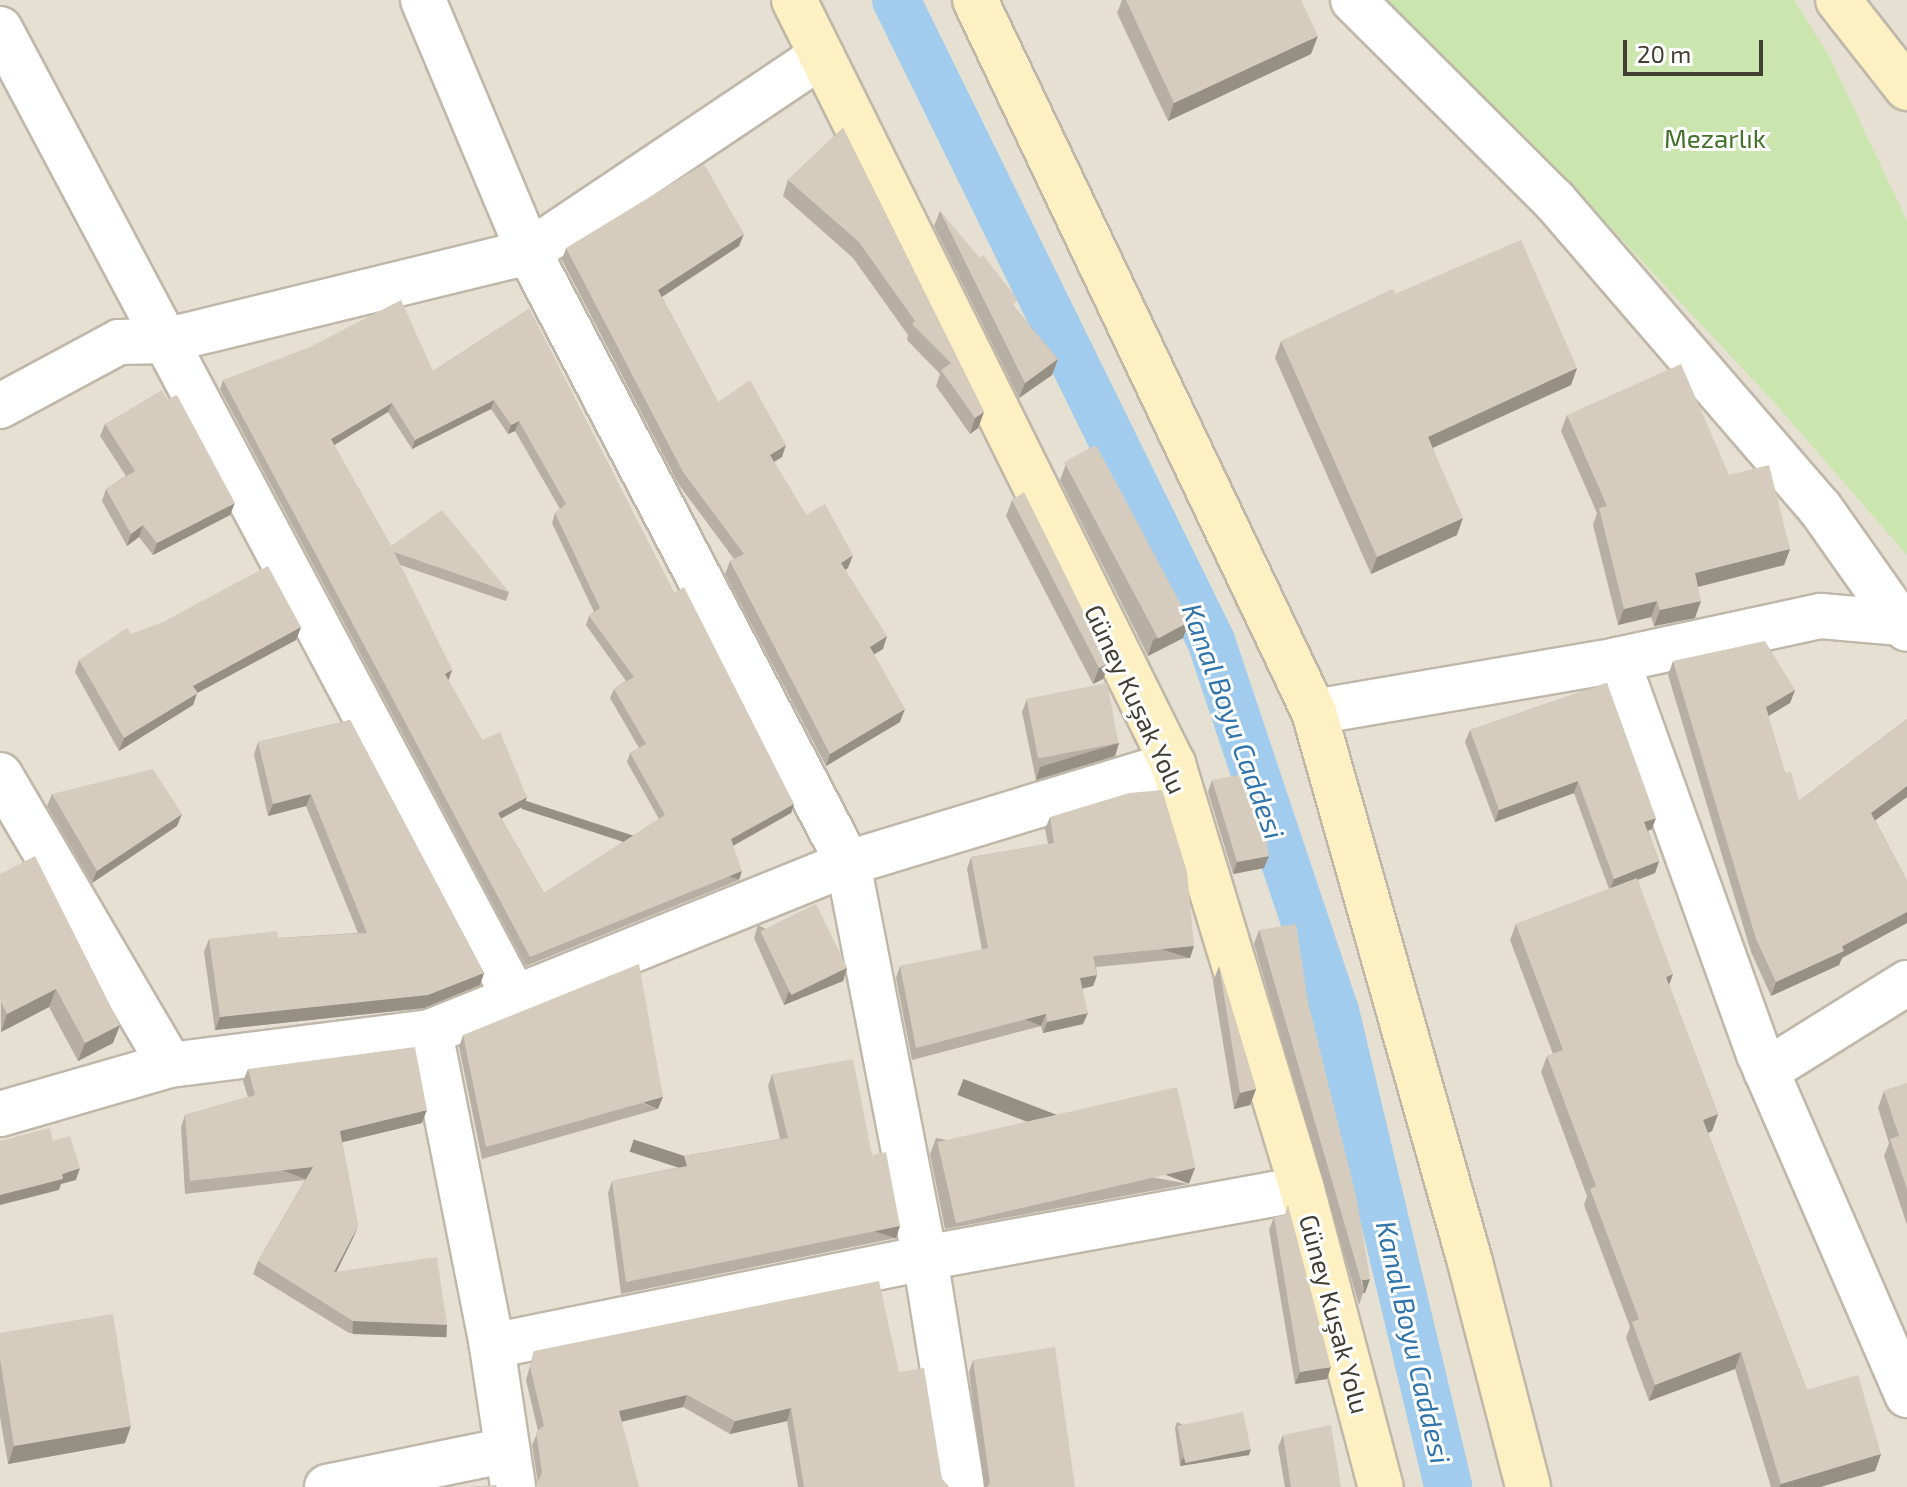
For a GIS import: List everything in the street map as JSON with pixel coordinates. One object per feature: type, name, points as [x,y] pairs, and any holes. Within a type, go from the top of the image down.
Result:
[{"type":"main road","name":"Güney Kuşak Yolu","points":[[794,0],[1173,764],[1302,1189],[1381,1487]]},
{"type":"main road","points":[[975,0],[1314,712],[1470,1262],[1528,1487]]},
{"type":"main road","points":[[1838,0],[1907,86]]},
{"type":"main road","points":[[1867,0],[1907,86]]},
{"type":"street","points":[[423,0],[529,252],[848,863],[925,1258],[962,1487]]},
{"type":"street","points":[[1353,0],[1554,200],[1820,508],[1904,626]]},
{"type":"street","points":[[0,29],[516,1000]]},
{"type":"street","points":[[0,406],[119,342],[164,341],[529,252],[821,56]]},
{"type":"street","points":[[1314,712],[1617,660],[1821,616],[1904,626]]},
{"type":"street","points":[[1617,660],[1766,1071],[1907,1395]]},
{"type":"street","points":[[0,1114],[170,1065],[430,1032],[516,1000],[848,863],[1173,764]]},
{"type":"street","points":[[0,775],[170,1065]]},
{"type":"street","points":[[1766,1071],[1907,983]]},
{"type":"street","points":[[327,1487],[510,1469],[492,1346],[430,1032]]},
{"type":"street","points":[[492,1346],[925,1258],[1302,1189]]},
{"type":"shaded area","points":[[0,0],[1907,0],[1907,1487],[0,1487]]},
{"type":"green space","name":"Mezarlık","points":[[1382,0],[1794,0],[1830,58],[1907,221],[1907,555],[1773,401],[1525,136]]},
{"type":"building","points":[[1126,0],[1301,0],[1318,36],[1174,103]]},
{"type":"building","points":[[843,128],[984,412],[975,418],[941,370],[951,363],[912,324],[915,321],[859,242],[788,180]]},
{"type":"building","points":[[704,164],[744,234],[658,290],[718,402],[750,380],[786,445],[770,455],[806,515],[825,504],[853,555],[841,563],[887,636],[870,647],[905,709],[830,754],[730,561],[744,554],[683,472],[566,248]]},
{"type":"building","points":[[940,211],[980,258],[983,255],[1018,300],[1012,305],[1058,359],[1025,383]]},
{"type":"building","points":[[1521,240],[1577,368],[1428,437],[1463,518],[1377,557],[1281,341],[1393,289],[1395,294]]},
{"type":"building","points":[[401,300],[433,371],[529,309],[674,593],[684,587],[794,804],[731,839],[742,871],[530,957],[223,380],[310,347]],"holes":[[[494,400],[511,425],[519,421],[566,504],[555,513],[600,608],[589,616],[634,677],[614,689],[646,744],[630,753],[665,815],[544,893],[498,813],[527,797],[500,732],[482,740],[445,674],[452,670],[394,552],[509,592],[442,510],[391,546],[331,439],[392,403],[415,440]]]},
{"type":"building","points":[[1681,364],[1729,475],[1769,465],[1790,549],[1695,573],[1701,601],[1660,610],[1657,601],[1624,609],[1599,508],[1607,506],[1567,415]]},
{"type":"building","points":[[162,390],[167,399],[177,395],[235,503],[157,543],[143,525],[131,534],[106,489],[135,471],[105,424]]},
{"type":"building","points":[[1096,445],[1190,622],[1158,638],[1064,462]]},
{"type":"building","points":[[1024,492],[1109,663],[1099,668],[1012,500]]},
{"type":"building","points":[[268,566],[301,627],[193,686],[198,693],[124,738],[79,660],[127,628],[131,634],[163,622]]},
{"type":"building","points":[[1765,641],[1795,690],[1766,707],[1785,773],[1791,772],[1799,801],[1907,719],[1907,786],[1871,813],[1907,881],[1907,912],[1842,946],[1844,951],[1776,982],[1756,939],[1673,661]]},
{"type":"building","points":[[1107,683],[1119,743],[1038,759],[1027,699]]},
{"type":"building","points":[[1607,683],[1656,818],[1644,822],[1659,861],[1614,879],[1578,781],[1499,810],[1470,730]]},
{"type":"building","points":[[350,720],[484,973],[428,995],[220,1017],[209,939],[277,931],[278,938],[367,933],[311,794],[273,804],[258,742]]},
{"type":"building","points":[[153,769],[182,814],[97,871],[52,794]]},
{"type":"building","points":[[1254,772],[1269,856],[1237,862],[1212,780]]},
{"type":"building","points":[[1162,790],[1187,872],[1194,946],[1093,956],[1097,975],[1080,978],[1088,1013],[1047,1022],[1046,1014],[916,1048],[900,966],[988,948],[971,857],[1054,843],[1050,817],[1129,793]]},
{"type":"building","points":[[35,856],[120,1025],[85,1043],[56,989],[7,1014],[0,1000],[0,874]]},
{"type":"building","points":[[1637,878],[1673,974],[1666,977],[1718,1114],[1703,1120],[1807,1390],[1858,1375],[1881,1454],[1781,1484],[1741,1352],[1655,1385],[1632,1322],[1639,1319],[1590,1189],[1596,1186],[1547,1056],[1563,1050],[1516,924]]},
{"type":"building","points":[[816,904],[847,968],[791,995],[760,931]]},
{"type":"building","points":[[1296,924],[1308,1002],[1357,1200],[1370,1279],[1362,1280],[1364,1291],[1259,930]]},
{"type":"building","points":[[639,964],[663,1097],[486,1147],[463,1035]]},
{"type":"building","points":[[1219,966],[1256,1089],[1240,1093]]},
{"type":"building","points":[[415,1047],[427,1110],[340,1131],[358,1226],[334,1272],[437,1257],[447,1325],[353,1321],[258,1261],[313,1167],[190,1181],[185,1115],[255,1095],[248,1069]]},
{"type":"building","points":[[853,1059],[872,1155],[886,1152],[900,1226],[626,1282],[612,1181],[687,1166],[684,1156],[788,1138],[772,1074]]},
{"type":"building","points":[[1907,1083],[1907,1189],[1890,1139],[1899,1136],[1884,1091]]},
{"type":"building","points":[[1177,1087],[1196,1168],[956,1223],[937,1142]]},
{"type":"building","points":[[50,1128],[53,1141],[70,1136],[80,1168],[62,1174],[63,1179],[0,1195],[0,1141]]},
{"type":"building","points":[[1288,1205],[1331,1367],[1300,1372],[1274,1217],[1286,1215]]},
{"type":"building","points":[[879,1281],[899,1372],[924,1368],[942,1479],[949,1487],[804,1487],[791,1408],[735,1421],[687,1395],[619,1411],[639,1487],[536,1487],[542,1472],[536,1432],[544,1426],[530,1367],[534,1351]]},
{"type":"building","points":[[113,1314],[131,1426],[14,1446],[0,1359],[0,1333]]},
{"type":"building","points":[[1055,1347],[1075,1487],[987,1487],[990,1483],[973,1360]]},
{"type":"building","points":[[1243,1412],[1251,1449],[1185,1463],[1177,1426]]},
{"type":"building","points":[[1331,1425],[1341,1487],[1291,1487],[1283,1435]]},
{"type":"waterway","name":"Kanal Boyu Caddesi","points":[[896,0],[1211,641],[1335,1011],[1448,1487]]}]
